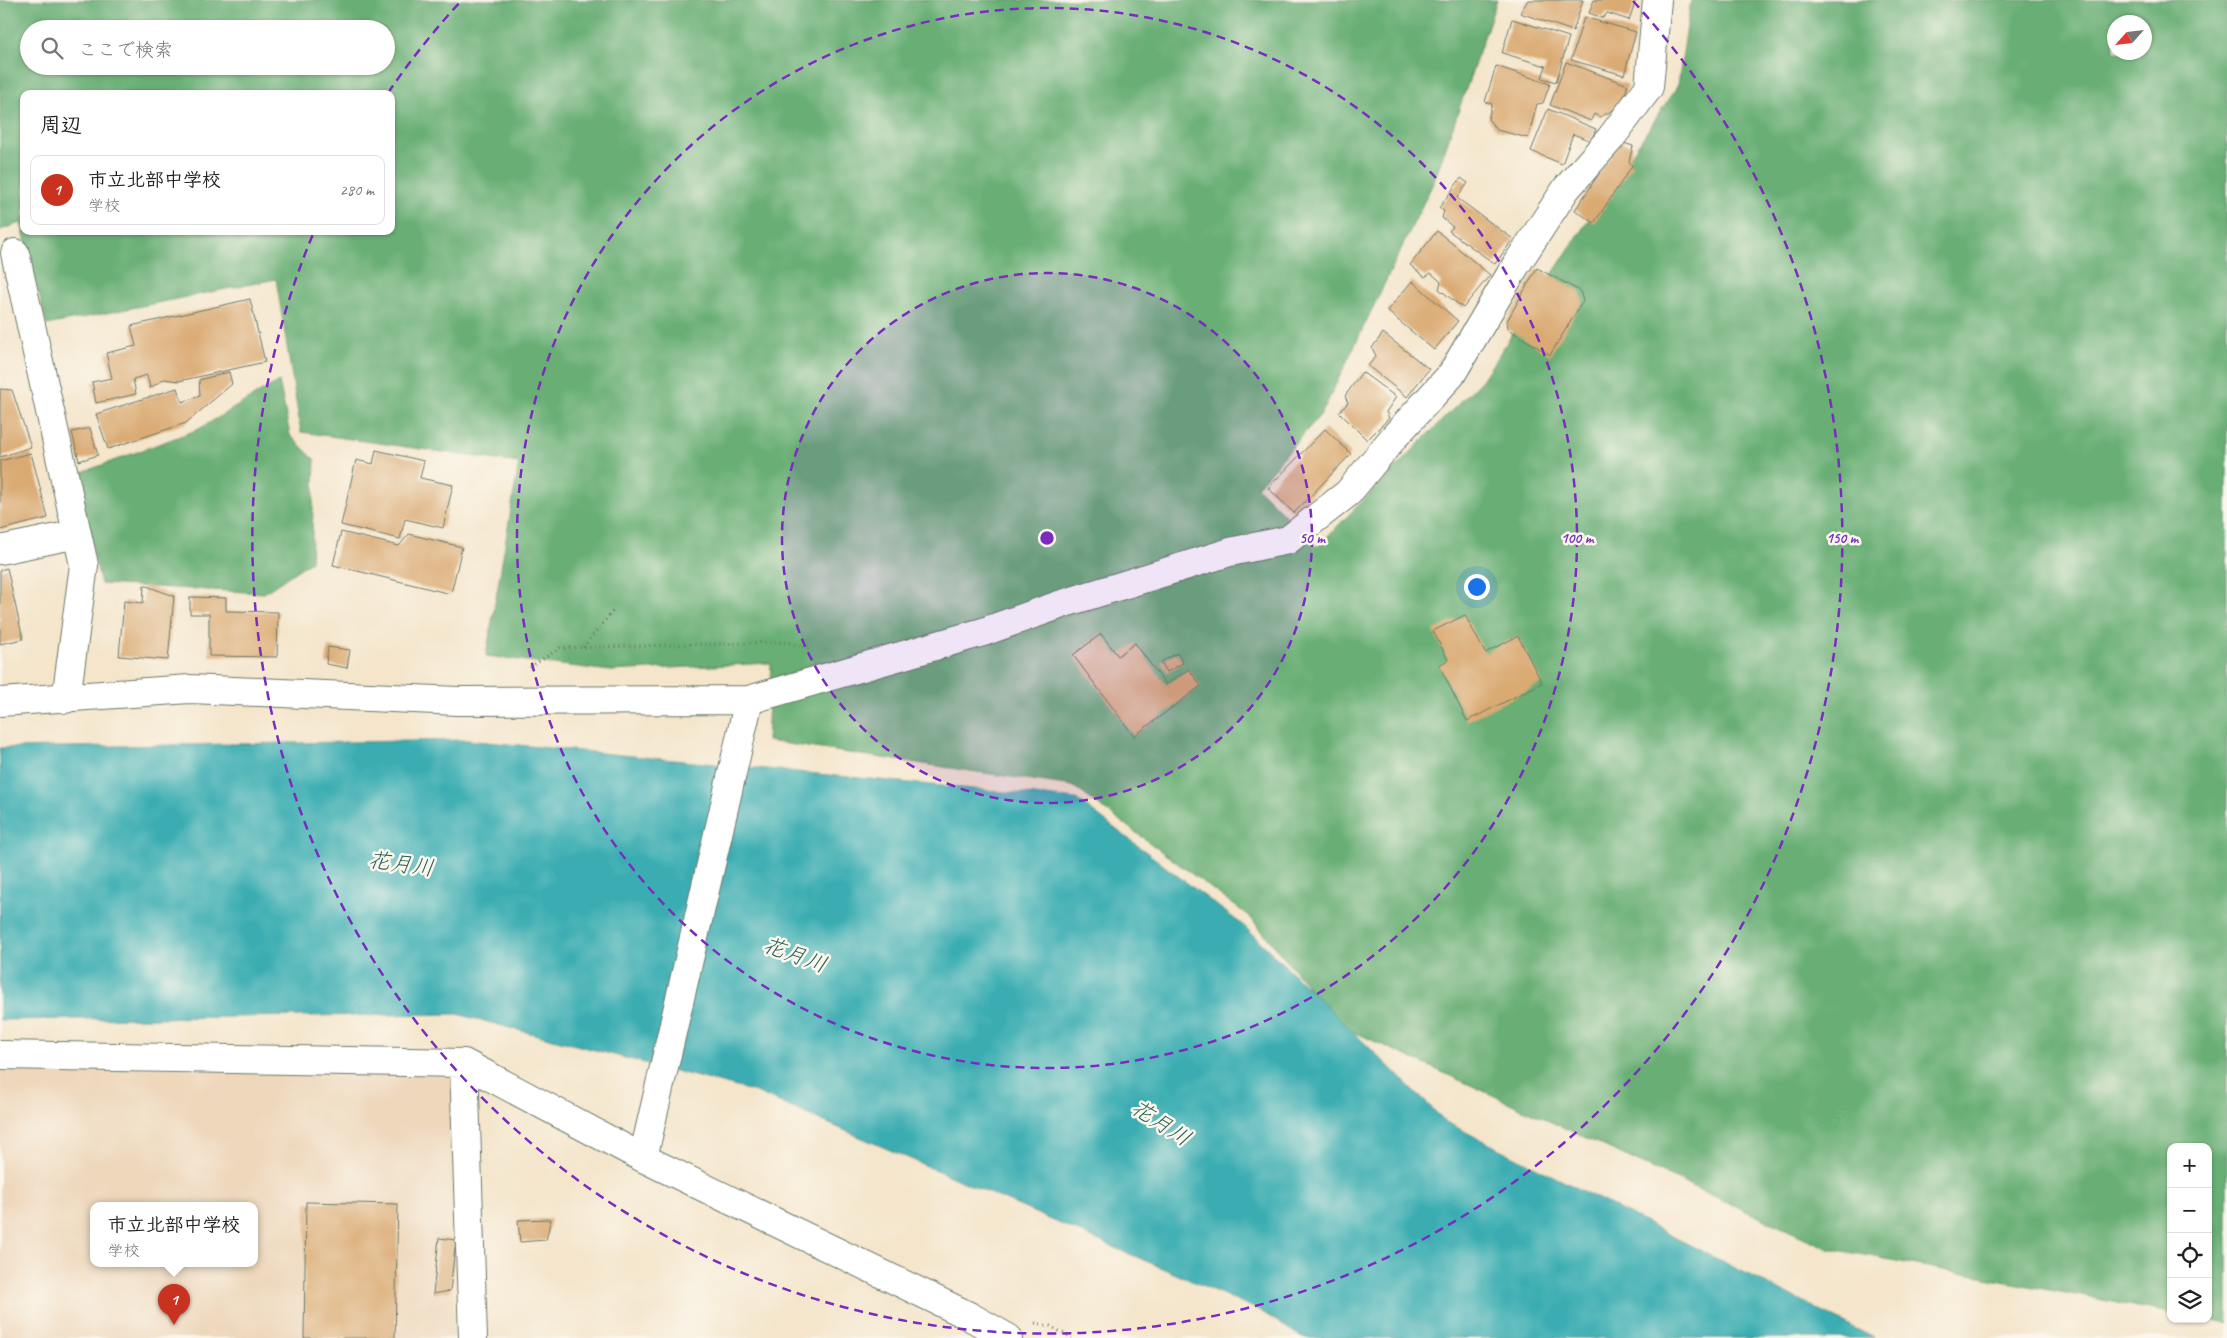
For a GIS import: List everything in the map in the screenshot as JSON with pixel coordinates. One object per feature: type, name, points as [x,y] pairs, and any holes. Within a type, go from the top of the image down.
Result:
[{"type":"street","points":[[0,702],[66,699],[190,689],[458,701],[749,700],[983,632],[1062,604],[1230,552],[1288,540],[1348,493],[1394,437],[1452,375],[1516,265],[1566,189],[1610,139],[1649,87],[1657,0]]},
{"type":"street","points":[[15,253],[84,565],[66,699]]},
{"type":"street","points":[[0,550],[77,534]]},
{"type":"street","points":[[643,1158],[749,700]]},
{"type":"street","points":[[0,1055],[464,1063],[643,1158],[969,1316],[1008,1338]]},
{"type":"street","points":[[464,1063],[473,1338]]},
{"type":"path","points":[[583,647],[613,611]]},
{"type":"path","points":[[527,669],[560,648],[787,642],[815,649]]},
{"type":"shaded area","points":[[0,1064],[453,1076],[454,1338],[0,1338]]},
{"type":"green space","points":[[0,0],[1497,0],[1434,181],[1322,413],[1257,487],[1317,547],[1482,380],[1678,85],[1691,0],[2227,0],[2227,1324],[2212,1321],[2212,1143],[2167,1143],[2167,1312],[1827,1248],[1341,1026],[1250,917],[1073,786],[767,741],[771,663],[611,671],[486,656],[519,463],[301,432],[276,279],[47,325],[24,235],[395,235],[395,90],[20,90],[20,223],[0,230]]},
{"type":"green space","points":[[279,381],[290,435],[315,460],[311,561],[264,593],[101,584],[75,475],[199,429]]},
{"type":"water","name":"花月川","points":[[467,740],[1076,799],[1244,926],[1446,1122],[1874,1338],[1303,1338],[1259,1310],[756,1092],[457,1014],[0,1020],[0,748]]},
{"type":"building","points":[[1528,0],[1583,0],[1573,31],[1520,13]]},
{"type":"building","points":[[1594,0],[1636,0],[1629,20],[1607,13],[1603,18],[1589,13]]},
{"type":"building","points":[[1584,17],[1636,32],[1624,75],[1571,60]]},
{"type":"building","points":[[1512,19],[1569,37],[1556,82],[1542,78],[1546,66],[1502,53]]},
{"type":"building","points":[[1566,62],[1628,85],[1620,107],[1600,117],[1594,114],[1591,121],[1550,105]]},
{"type":"building","points":[[1496,66],[1550,84],[1543,103],[1537,104],[1528,138],[1497,130],[1488,119],[1492,104],[1485,102]]},
{"type":"building","points":[[1548,109],[1596,129],[1591,141],[1573,134],[1562,164],[1531,151]]},
{"type":"building","points":[[1620,142],[1633,146],[1629,161],[1632,166],[1594,223],[1575,210]]},
{"type":"building","points":[[1461,178],[1468,183],[1457,198],[1513,239],[1495,264],[1449,231],[1453,227],[1442,218],[1444,211],[1439,208]]},
{"type":"building","points":[[1437,231],[1490,275],[1463,308],[1439,289],[1441,282],[1431,273],[1425,277],[1410,265]]},
{"type":"building","points":[[1537,268],[1580,291],[1583,301],[1550,355],[1508,329],[1507,321]]},
{"type":"building","points":[[1412,281],[1458,321],[1434,350],[1387,311]]},
{"type":"building","points":[[250,299],[265,362],[179,381],[164,379],[150,388],[147,375],[133,379],[136,394],[96,403],[92,382],[112,378],[106,353],[136,346],[131,326]]},
{"type":"building","points":[[1383,333],[1429,369],[1407,397],[1368,366],[1376,356],[1372,348]]},
{"type":"building","points":[[229,372],[232,384],[186,423],[108,449],[96,414],[177,388],[182,402],[200,396],[199,380]]},
{"type":"building","points":[[1362,372],[1396,397],[1386,412],[1389,418],[1367,440],[1339,412],[1348,403],[1345,396]]},
{"type":"building","points":[[0,389],[12,390],[31,447],[0,457]]},
{"type":"building","points":[[90,428],[98,455],[79,461],[72,432]]},
{"type":"building","points":[[1325,429],[1351,454],[1294,513],[1268,488]]},
{"type":"building","points":[[376,450],[424,461],[420,478],[453,485],[443,528],[405,519],[400,539],[341,525],[356,460],[373,464]]},
{"type":"building","points":[[31,453],[48,518],[0,530],[0,461]]},
{"type":"building","points":[[341,532],[399,546],[409,534],[462,547],[451,594],[333,565]]},
{"type":"building","points":[[7,568],[23,639],[0,644],[0,570]]},
{"type":"building","points":[[144,585],[174,596],[168,660],[119,656],[124,601],[143,603]]},
{"type":"building","points":[[190,597],[226,598],[226,611],[278,612],[277,657],[209,656],[209,614],[190,614]]},
{"type":"building","points":[[1465,615],[1485,653],[1518,636],[1542,683],[1467,721],[1439,665],[1448,660],[1433,631]]},
{"type":"building","points":[[1101,634],[1118,656],[1135,643],[1166,685],[1189,669],[1201,686],[1134,736],[1073,655]]},
{"type":"building","points":[[328,647],[350,650],[347,668],[326,664]]},
{"type":"building","points":[[1177,653],[1183,663],[1167,672],[1161,662]]},
{"type":"building","points":[[306,1202],[398,1204],[395,1338],[304,1338]]},
{"type":"building","points":[[551,1219],[546,1240],[520,1242],[518,1220]]},
{"type":"building","points":[[439,1238],[456,1240],[450,1291],[433,1294]]},
{"type":"place","name":"市立北部中学校","points":[[174,1325]]}]
